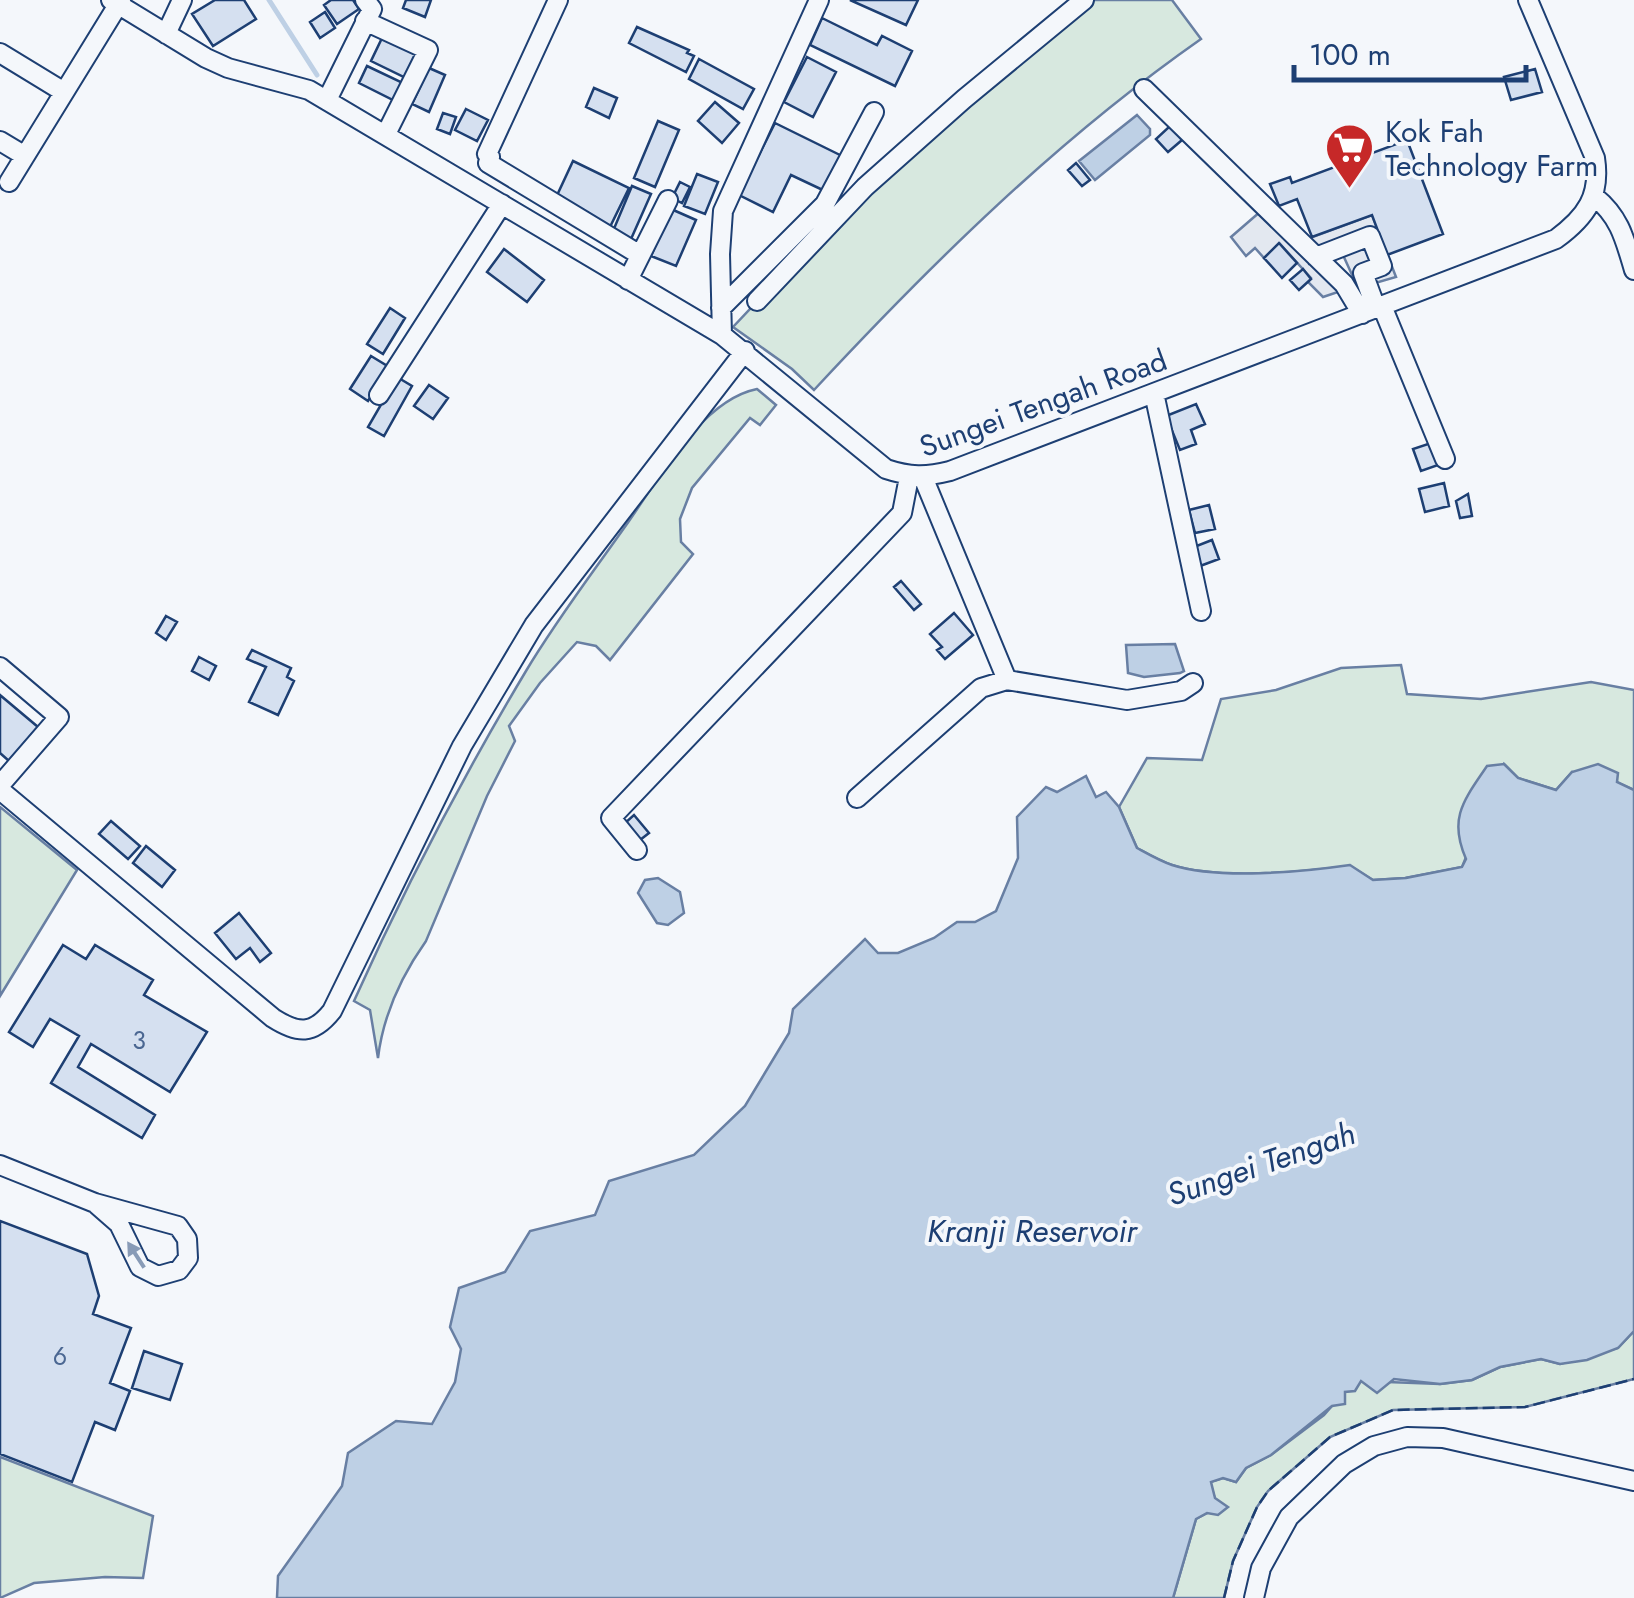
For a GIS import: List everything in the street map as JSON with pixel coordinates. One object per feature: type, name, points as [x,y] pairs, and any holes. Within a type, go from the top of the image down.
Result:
[{"type":"street","points":[[166,34],[182,0]]},
{"type":"street","points":[[326,100],[372,8],[365,0]]},
{"type":"street","points":[[558,0],[487,154],[488,164],[640,255]]},
{"type":"street","points":[[722,335],[720,242],[728,197],[819,0]]},
{"type":"street","points":[[757,302],[866,187],[964,98],[1084,0]]},
{"type":"street","points":[[1528,0],[1596,158],[1595,197],[1628,225],[1634,270]]},
{"type":"street","points":[[8,182],[117,1]]},
{"type":"street","name":"Sungei Tengah Road","points":[[117,1],[228,68],[309,90],[386,134],[722,335],[864,455],[886,470],[916,477],[950,471],[1556,239],[1586,213],[1595,197]]},
{"type":"street","points":[[365,21],[428,50],[386,134]]},
{"type":"street","points":[[0,53],[64,92]]},
{"type":"street","points":[[1144,88],[1354,296],[1373,309]]},
{"type":"street","points":[[721,308],[825,204],[874,112]]},
{"type":"street","points":[[0,141],[24,156]]},
{"type":"street","points":[[628,280],[668,200]]},
{"type":"street","points":[[379,395],[502,204]]},
{"type":"street","points":[[1316,257],[1370,236],[1382,266],[1363,273],[1373,309],[1445,459]]},
{"type":"street","points":[[0,667],[58,717],[0,787],[273,1018],[292,1030],[306,1032],[316,1028],[332,1011],[462,746],[534,625],[744,351]]},
{"type":"street","points":[[1154,393],[1201,611]]},
{"type":"street","points":[[916,477],[1007,680]]},
{"type":"street","points":[[637,850],[611,818],[902,513],[916,477]]},
{"type":"street","points":[[857,798],[981,688],[1007,680],[1126,700],[1181,691],[1193,683]]},
{"type":"street","points":[[0,1165],[96,1203],[178,1226],[187,1239],[188,1258],[179,1270],[158,1276],[140,1267],[119,1224],[96,1203]]},
{"type":"street","points":[[1254,1598],[1261,1568],[1289,1518],[1344,1464],[1374,1446],[1407,1437],[1443,1438],[1634,1482]]},
{"type":"shaded area","points":[[1084,0],[1172,0],[1201,39],[1097,118],[998,204],[814,390],[792,369],[733,327],[865,187]]},
{"type":"shaded area","points":[[1261,211],[1341,291],[1323,297],[1280,244],[1264,258],[1255,248],[1246,256],[1231,237]]},
{"type":"shaded area","points":[[1372,215],[1396,277],[1358,288],[1343,255],[1328,260],[1307,239]]},
{"type":"shaded area","points":[[757,389],[776,405],[760,425],[750,418],[692,488],[680,519],[681,542],[693,554],[610,660],[596,646],[577,642],[509,726],[515,741],[487,796],[426,941],[395,996],[378,1058],[370,1010],[354,1001],[479,752],[550,633],[684,443],[718,408]]},
{"type":"shaded area","points":[[1401,665],[1407,694],[1481,699],[1591,682],[1634,690],[1634,790],[1572,772],[1556,790],[1518,778],[1504,764],[1462,867],[1405,878],[1373,880],[1350,866],[1285,872],[1191,870],[1137,848],[1119,807],[1147,758],[1202,760],[1221,699],[1276,690],[1341,668]]},
{"type":"shaded area","points":[[0,807],[77,870],[0,996]]},
{"type":"shaded area","points":[[1634,1331],[1634,1379],[1525,1407],[1393,1410],[1330,1437],[1268,1491],[1257,1507],[1233,1561],[1224,1598],[1173,1598],[1196,1519],[1207,1513],[1215,1499],[1210,1482],[1223,1478],[1236,1482],[1246,1468],[1271,1455],[1324,1415],[1345,1391],[1361,1381],[1440,1384],[1472,1380],[1500,1367],[1541,1359],[1560,1364],[1618,1348]]},
{"type":"shaded area","points":[[0,1457],[153,1516],[143,1578],[34,1583],[0,1598]]},
{"type":"water","points":[[1137,115],[1150,129],[1150,135],[1095,180],[1079,161]]},
{"type":"water","points":[[1175,644],[1184,671],[1144,677],[1128,673],[1126,645]]},
{"type":"water","name":"Kranji Reservoir","points":[[1504,764],[1518,778],[1556,790],[1572,772],[1598,764],[1618,773],[1617,782],[1634,790],[1634,1331],[1618,1348],[1587,1360],[1560,1364],[1541,1359],[1500,1367],[1472,1380],[1440,1384],[1394,1379],[1377,1393],[1361,1381],[1355,1391],[1345,1392],[1345,1404],[1332,1406],[1271,1455],[1246,1468],[1236,1482],[1223,1478],[1211,1482],[1215,1498],[1228,1507],[1218,1515],[1207,1513],[1196,1519],[1173,1598],[277,1598],[278,1576],[342,1486],[348,1453],[396,1421],[432,1424],[455,1382],[461,1349],[450,1327],[459,1288],[505,1272],[530,1231],[595,1215],[609,1181],[694,1155],[745,1106],[789,1033],[793,1009],[865,939],[878,953],[898,953],[934,938],[957,922],[975,922],[996,911],[1018,858],[1017,817],[1046,787],[1057,792],[1086,776],[1096,797],[1106,792],[1119,807],[1137,848],[1172,865],[1236,873],[1350,865],[1373,880],[1462,867],[1466,859],[1458,832],[1461,810],[1487,766]]},
{"type":"water","points":[[658,878],[680,892],[684,913],[668,925],[657,923],[638,893],[645,880]]},
{"type":"building","points":[[215,0],[244,0],[256,19],[213,46],[192,14]]},
{"type":"building","points":[[331,0],[353,0],[359,9],[337,24],[324,5]]},
{"type":"building","points":[[406,0],[431,0],[425,17],[403,8]]},
{"type":"building","points":[[850,0],[918,0],[906,25]]},
{"type":"building","points":[[325,12],[335,28],[320,38],[310,22]]},
{"type":"building","points":[[822,18],[877,45],[882,36],[912,51],[895,86],[810,45]]},
{"type":"building","points":[[637,27],[689,50],[687,53],[694,56],[686,72],[629,43]]},
{"type":"building","points":[[383,36],[418,53],[406,78],[371,61]]},
{"type":"building","points":[[807,57],[836,72],[813,117],[784,102]]},
{"type":"building","points":[[699,59],[754,89],[743,109],[689,79]]},
{"type":"building","points":[[367,66],[403,83],[395,101],[359,83]]},
{"type":"building","points":[[429,68],[445,75],[429,112],[412,104]]},
{"type":"building","points":[[1535,69],[1542,92],[1511,100],[1504,77]]},
{"type":"building","points":[[594,88],[617,98],[609,118],[586,107]]},
{"type":"building","points":[[715,102],[739,123],[722,143],[698,121]]},
{"type":"building","points":[[466,109],[488,120],[477,141],[455,130]]},
{"type":"building","points":[[443,113],[456,117],[450,134],[437,129]]},
{"type":"building","points":[[658,121],[679,130],[655,187],[634,178]]},
{"type":"building","points":[[775,123],[844,157],[827,192],[791,175],[773,212],[739,195]]},
{"type":"building","points":[[1170,126],[1182,140],[1168,152],[1156,139]]},
{"type":"building","name":"Kok Fah Technology Farm","points":[[1407,140],[1443,234],[1387,255],[1372,215],[1312,237],[1297,199],[1279,206],[1270,184],[1290,177],[1292,183]]},
{"type":"building","points":[[573,161],[629,188],[608,231],[553,204]]},
{"type":"building","points":[[1076,163],[1090,180],[1082,186],[1068,170]]},
{"type":"building","points":[[697,174],[718,182],[705,214],[684,206]]},
{"type":"building","points":[[680,182],[690,187],[682,203],[672,198]]},
{"type":"building","points":[[632,186],[651,194],[631,239],[613,231]]},
{"type":"building","points":[[671,209],[696,220],[676,266],[651,256]]},
{"type":"building","points":[[1279,243],[1297,263],[1282,278],[1264,258]]},
{"type":"building","points":[[504,249],[544,280],[527,302],[487,272]]},
{"type":"building","points":[[1303,269],[1311,279],[1299,290],[1290,280]]},
{"type":"building","points":[[390,308],[405,318],[383,354],[367,344]]},
{"type":"building","points":[[371,356],[389,367],[368,401],[350,389]]},
{"type":"building","points":[[397,377],[412,386],[384,436],[368,427]]},
{"type":"building","points":[[429,385],[448,398],[433,419],[414,406]]},
{"type":"building","points":[[1196,404],[1205,424],[1191,430],[1196,444],[1180,450],[1166,416]]},
{"type":"building","points":[[1434,442],[1441,464],[1421,471],[1413,449]]},
{"type":"building","points":[[1444,483],[1449,506],[1425,512],[1419,489]]},
{"type":"building","points":[[1468,494],[1472,516],[1460,518],[1456,501]]},
{"type":"building","points":[[1209,505],[1215,529],[1195,533],[1189,510]]},
{"type":"building","points":[[1212,540],[1219,559],[1200,566],[1194,547]]},
{"type":"building","points":[[901,581],[921,604],[914,610],[894,587]]},
{"type":"building","points":[[954,613],[973,635],[945,659],[937,650],[942,647],[930,634]]},
{"type":"building","points":[[166,616],[177,622],[166,640],[156,633]]},
{"type":"building","points":[[252,650],[291,668],[287,677],[294,681],[278,715],[249,702],[266,667],[247,659]]},
{"type":"building","points":[[199,657],[216,666],[209,680],[192,671]]},
{"type":"building","points":[[0,695],[38,727],[9,761],[0,753]]},
{"type":"building","points":[[634,815],[649,833],[640,840],[625,823]]},
{"type":"building","points":[[111,821],[140,846],[128,859],[99,834]]},
{"type":"building","points":[[146,846],[175,870],[162,887],[133,863]]},
{"type":"building","points":[[239,913],[271,953],[260,962],[250,948],[236,959],[215,933]]},
{"type":"building","points":[[63,945],[86,959],[95,945],[153,980],[144,995],[207,1032],[170,1092],[91,1044],[78,1067],[155,1115],[142,1138],[51,1083],[79,1036],[50,1019],[33,1047],[9,1032]]},
{"type":"building","points":[[0,1221],[87,1254],[99,1296],[93,1314],[131,1328],[110,1383],[130,1391],[115,1430],[95,1422],[72,1482],[0,1454]]},
{"type":"building","points":[[144,1351],[182,1364],[170,1400],[132,1388]]},
{"type":"waterway","points":[[269,0],[317,75]]},
{"type":"fence","points":[[1224,1598],[1233,1561],[1257,1507],[1268,1491],[1330,1437],[1393,1410],[1525,1407],[1634,1379]]},
{"type":"place","name":"Kok Fah Technology Farm","points":[[1350,190]]},
{"type":"water label","name":"Sungei Tengah","points":[[1261,1164]]}]
